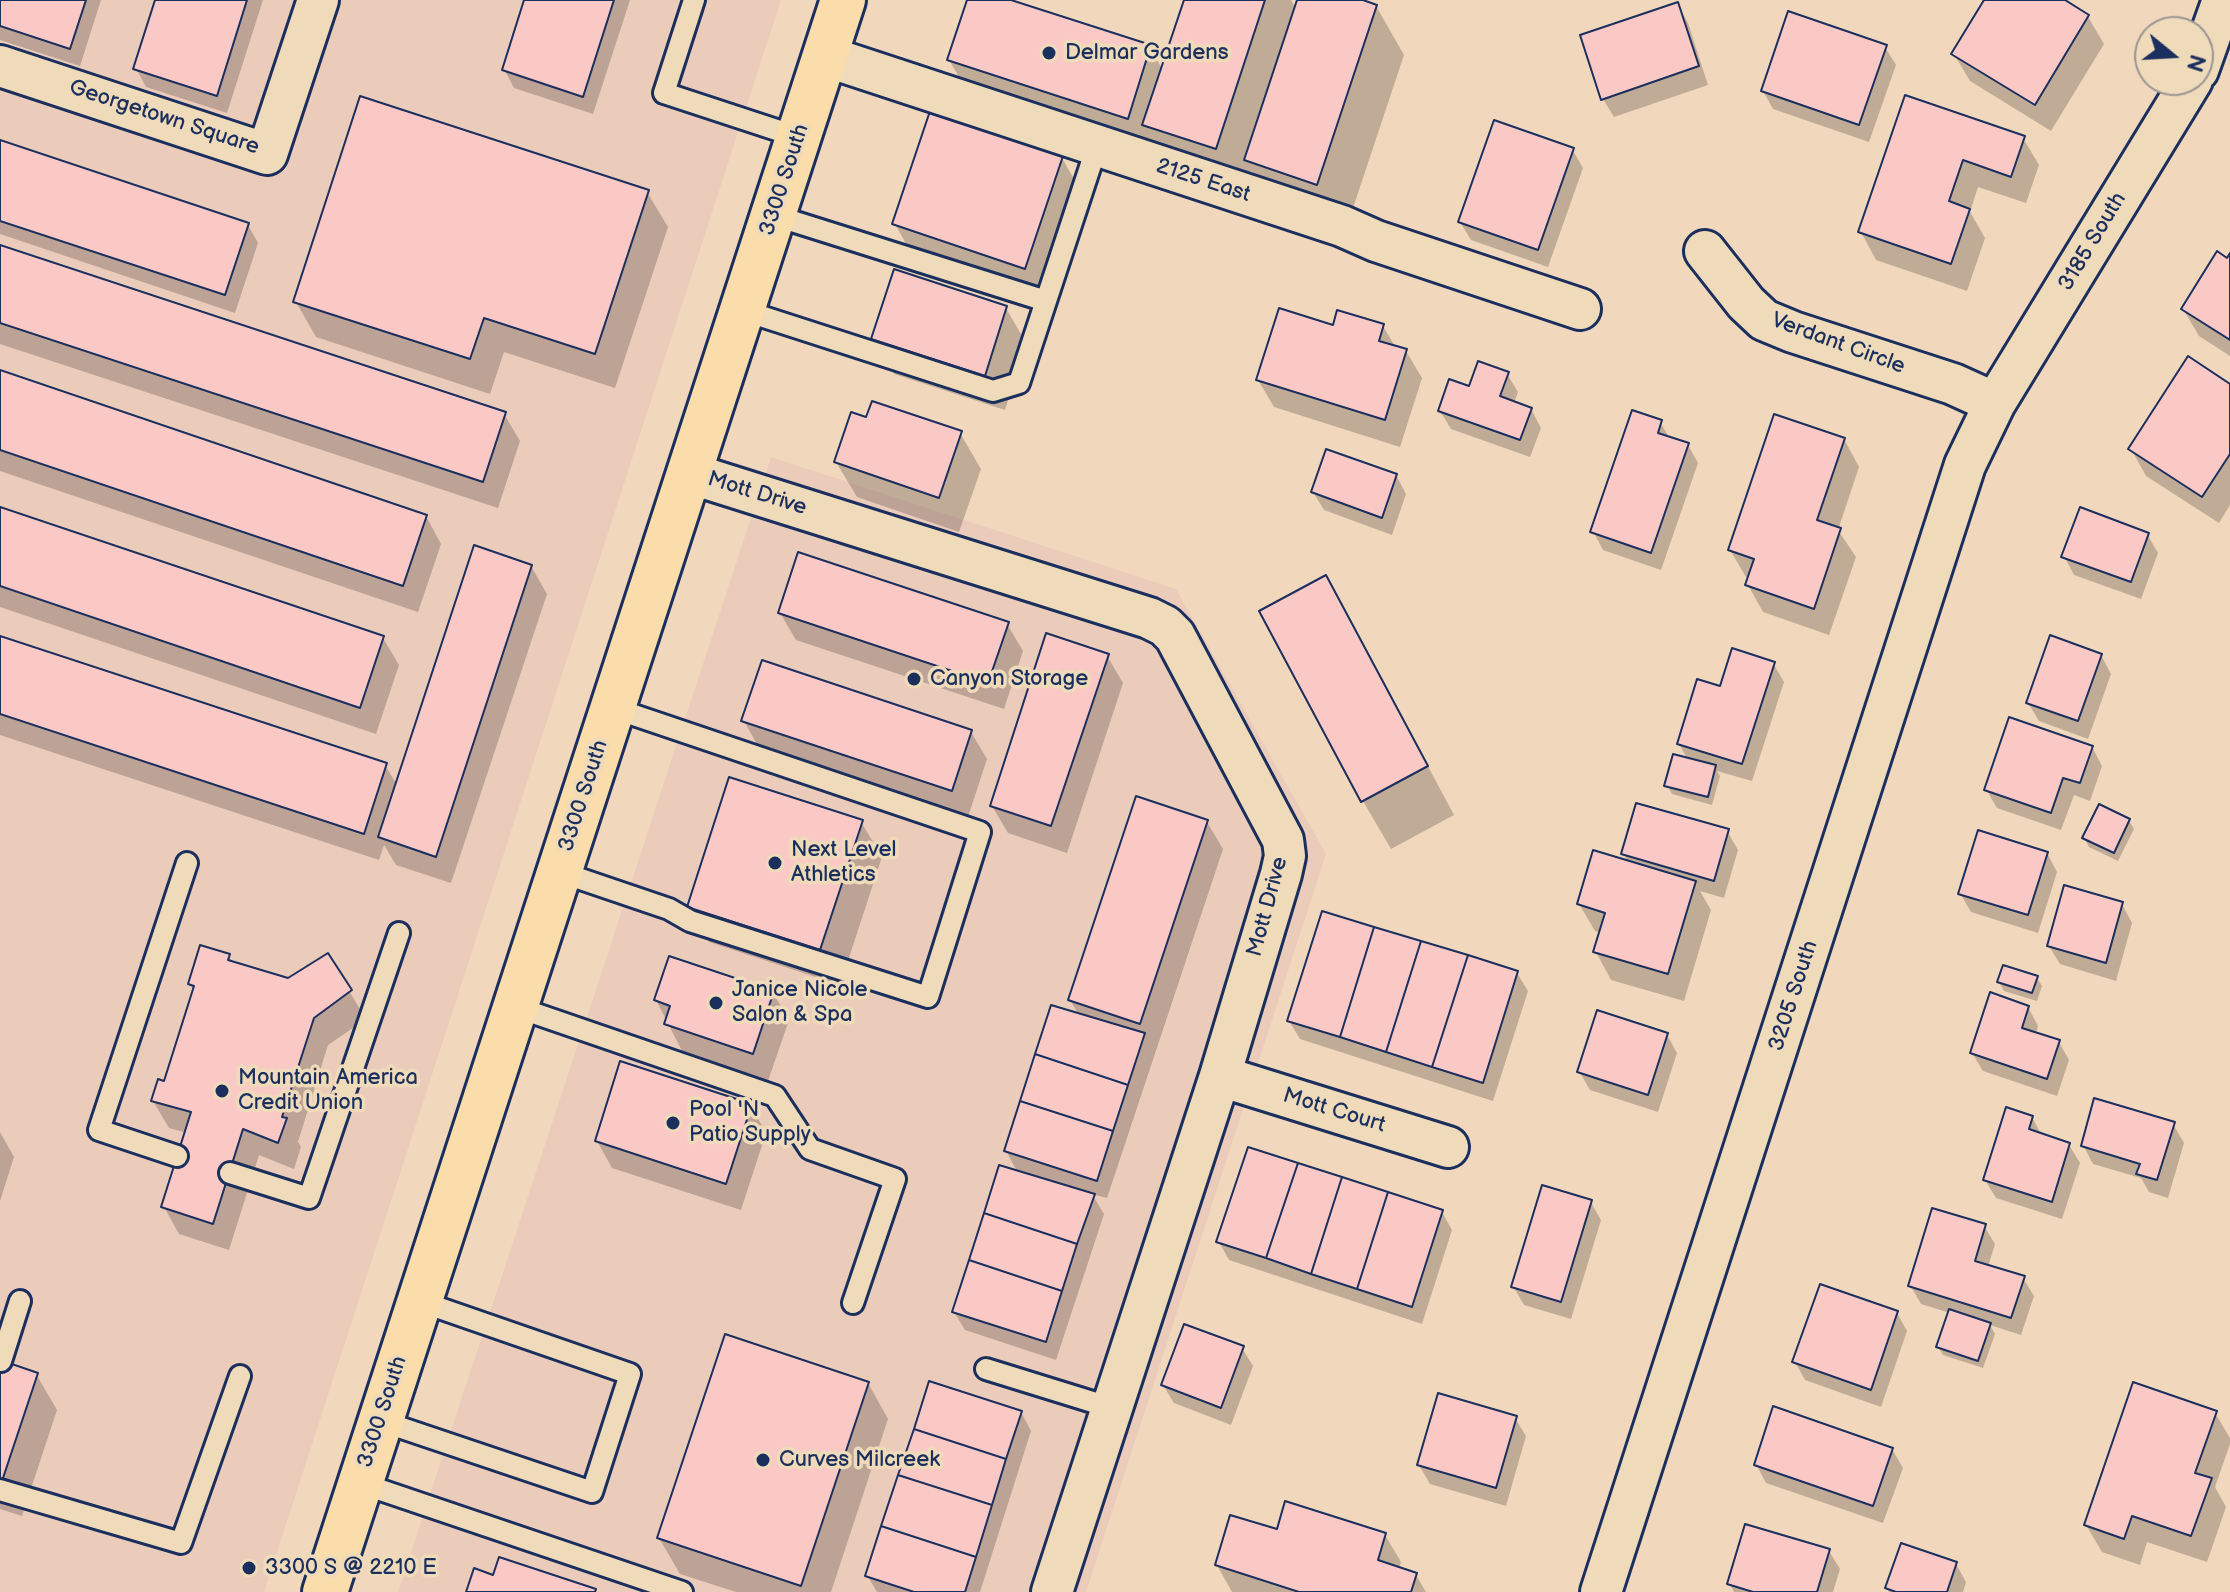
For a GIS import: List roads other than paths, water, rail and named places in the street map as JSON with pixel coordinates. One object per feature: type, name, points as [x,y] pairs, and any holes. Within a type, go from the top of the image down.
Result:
[{"type":"main road","name":"3300 South","points":[[325,1592],[843,0]]},
{"type":"street","name":"Georgetown Square","points":[[0,66],[267,154],[318,0]]},
{"type":"street","points":[[2214,25],[2223,0]]},
{"type":"street","name":"2125 East","points":[[825,56],[1342,226],[1376,241],[1580,309]]},
{"type":"street","name":"3185 South","points":[[1995,403],[2182,96]]},
{"type":"street","name":"Verdant Circle","points":[[1705,251],[1746,303],[1764,320],[1953,384],[1995,403]]},
{"type":"street","name":"3205 South","points":[[1601,1592],[1965,465],[1995,403]]},
{"type":"street","name":"Mott Drive","points":[[689,473],[1149,618],[1165,626],[1175,636],[1283,840],[1285,856],[1220,1076],[1052,1592]]},
{"type":"street","name":"Mott Court","points":[[1220,1076],[1448,1147]]},
{"type":"lane","points":[[694,0],[664,93],[798,137]]},
{"type":"lane","points":[[742,310],[993,391],[1019,383],[1097,146]]},
{"type":"lane","points":[[773,215],[1046,301]]},
{"type":"lane","points":[[560,872],[669,909],[690,921],[928,997],[980,832],[613,708]]},
{"type":"lane","points":[[177,1156],[99,1130],[187,863]]},
{"type":"lane","points":[[230,1173],[309,1198],[399,933]]},
{"type":"lane","points":[[516,1007],[775,1096],[810,1149],[895,1179],[853,1303]]},
{"type":"lane","points":[[1,1361],[20,1301]]},
{"type":"lane","points":[[381,1421],[592,1492],[630,1374],[419,1301]]},
{"type":"lane","points":[[986,1369],[1112,1408]]},
{"type":"lane","points":[[0,1490],[181,1543],[240,1376]]},
{"type":"lane","points":[[360,1483],[682,1592]]},
{"type":"place","name":"Delmar Gardens","points":[[1049,53]]},
{"type":"place","name":"Canyon Storage","points":[[914,679]]},
{"type":"place","name":"Next Level Athletics","points":[[775,863]]},
{"type":"place","name":"Janice Nicole Salon & Spa","points":[[716,1003]]},
{"type":"place","name":"Mountain America Credit Union","points":[[222,1091]]},
{"type":"place","name":"Pool 'N Patio Supply","points":[[673,1123]]},
{"type":"place","name":"Curves Milcreek","points":[[763,1460]]},
{"type":"place","name":"3300 S @ 2210 E","points":[[249,1568]]}]
